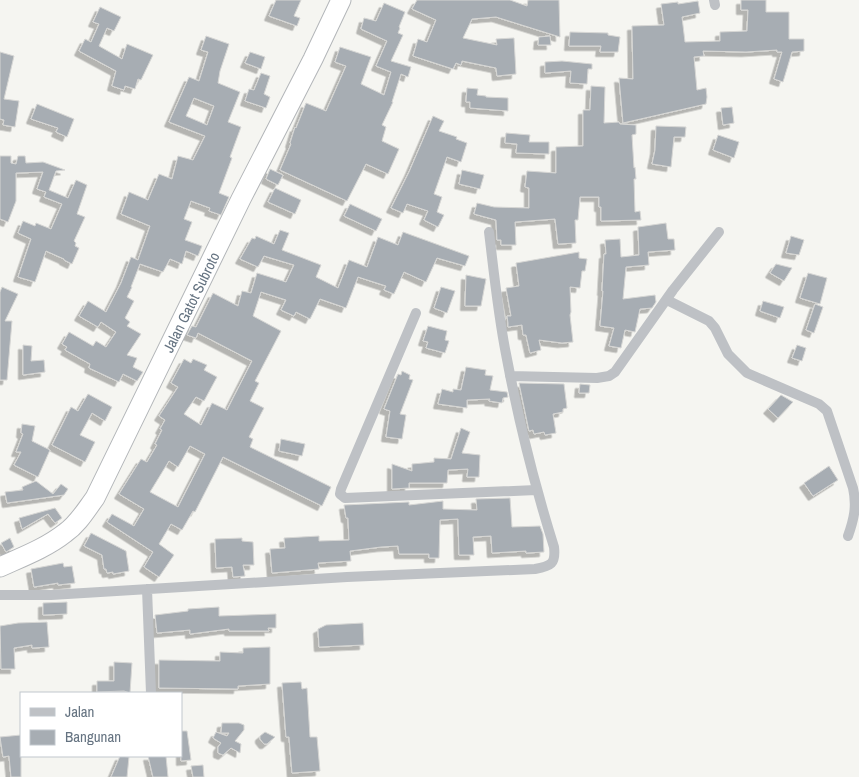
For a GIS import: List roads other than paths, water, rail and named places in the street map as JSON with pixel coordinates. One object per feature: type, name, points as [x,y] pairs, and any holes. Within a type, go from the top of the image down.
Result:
[{"type":"highway","name":"Jalan Gatot Subroto","points":[[0,567],[40,549],[65,534],[81,518],[95,498],[241,198],[313,59],[341,0]]},
{"type":"street","points":[[0,595],[51,595],[436,572],[535,569],[553,563],[556,556],[554,547],[536,490],[520,427],[510,376],[489,232]]},
{"type":"street","points":[[510,376],[597,378],[609,376],[615,372],[719,232]]},
{"type":"street","points":[[667,300],[709,321],[732,358],[747,373],[819,404],[827,411],[854,488],[855,516],[848,536]]},
{"type":"street","points":[[416,313],[340,494],[345,498],[536,490]]},
{"type":"street","points":[[147,589],[151,692]]}]
